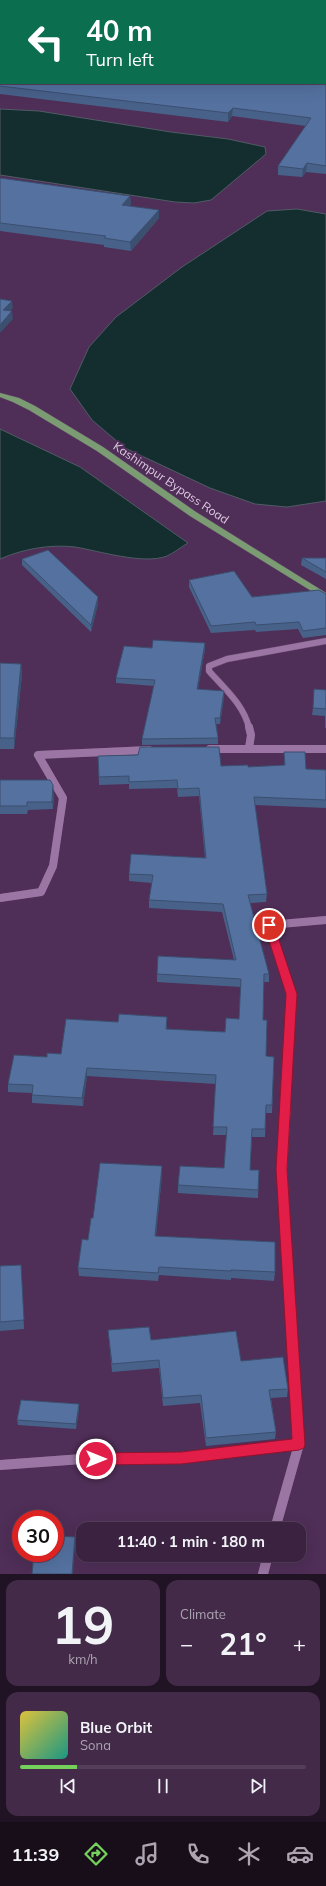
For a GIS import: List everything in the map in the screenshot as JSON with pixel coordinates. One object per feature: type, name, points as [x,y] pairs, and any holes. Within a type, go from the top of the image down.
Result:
[{"type":"main road","name":"Kashimpur Bypass Road","points":[[0,395],[16,400],[32,408],[100,449],[192,514],[326,596]]},
{"type":"street","points":[[249,748],[250,735],[247,718],[242,709],[209,671],[209,666],[227,659],[326,640]]},
{"type":"street","points":[[202,749],[326,749]]},
{"type":"street","points":[[0,898],[41,892],[53,866],[63,798],[38,755],[155,750]]},
{"type":"street","points":[[277,1522],[299,1444],[282,1169],[292,994],[269,925],[326,920]]},
{"type":"street","points":[[0,1465],[82,1459],[181,1458],[299,1444]]},
{"type":"street","points":[[263,1574],[266,1562]]},
{"type":"shaded area","points":[[0,109],[39,111],[171,132],[228,139],[265,147],[266,154],[211,200],[194,203],[175,202],[0,175]]},
{"type":"shaded area","points":[[297,209],[326,214],[326,501],[287,507],[255,504],[210,488],[125,448],[92,420],[70,389],[89,347],[116,317],[182,267],[267,211]]},
{"type":"shaded area","points":[[0,429],[80,467],[188,543],[170,555],[146,559],[109,554],[75,547],[56,546],[18,552],[0,559]]},
{"type":"building","points":[[0,84],[326,84],[326,166],[307,163],[303,169],[278,166],[311,118],[233,108],[228,113],[0,86]]},
{"type":"building","points":[[0,178],[130,196],[122,205],[159,210],[130,242],[104,238],[106,236],[0,223]]},
{"type":"building","points":[[0,299],[12,301],[3,310],[12,311],[0,325]]},
{"type":"building","points":[[48,550],[98,597],[91,625],[22,559]]},
{"type":"building","points":[[302,558],[326,558],[326,572]]},
{"type":"building","points":[[234,571],[252,597],[319,590],[326,594],[326,628],[303,631],[299,622],[256,625],[255,622],[211,626],[189,580]]},
{"type":"building","points":[[153,640],[205,643],[197,689],[224,691],[220,718],[215,718],[218,738],[142,739],[155,680],[116,678],[124,646],[152,648]]},
{"type":"building","points":[[0,663],[21,664],[14,738],[0,738]]},
{"type":"building","points":[[314,689],[326,690],[326,709],[313,708]]},
{"type":"building","points":[[140,747],[219,747],[221,766],[248,765],[248,767],[285,765],[284,752],[305,752],[306,769],[326,770],[326,800],[254,797],[267,894],[248,895],[269,974],[264,974],[263,1020],[267,1020],[266,1056],[274,1057],[272,1105],[266,1105],[265,1129],[252,1129],[250,1170],[259,1170],[258,1190],[178,1185],[180,1166],[224,1168],[227,1127],[213,1127],[216,1075],[87,1068],[82,1098],[32,1095],[33,1085],[8,1084],[14,1055],[47,1057],[47,1053],[61,1054],[66,1019],[118,1022],[119,1014],[167,1017],[166,1029],[225,1032],[226,1018],[239,1019],[241,979],[157,974],[158,956],[236,960],[223,904],[149,900],[153,875],[129,874],[131,854],[206,858],[199,788],[178,789],[177,780],[129,782],[129,776],[99,777],[98,756],[138,755]]},
{"type":"building","points":[[0,780],[50,780],[53,785],[52,802],[27,802],[27,806],[0,806]]},
{"type":"building","points":[[100,1163],[162,1166],[155,1236],[275,1242],[275,1272],[159,1267],[158,1273],[78,1268],[82,1239],[88,1240],[91,1218],[93,1218]]},
{"type":"building","points":[[21,1265],[24,1320],[0,1322],[0,1266]]},
{"type":"building","points":[[149,1327],[151,1340],[236,1331],[241,1361],[283,1357],[288,1389],[269,1390],[276,1432],[206,1438],[201,1395],[163,1398],[159,1360],[112,1364],[108,1330]]},
{"type":"building","points":[[21,1400],[79,1404],[76,1424],[17,1420]]},
{"type":"building","points":[[64,1536],[75,1537],[72,1574],[32,1574],[33,1562],[64,1562]]},
{"type":"route","points":[[96,1459],[181,1458],[299,1444],[282,1169],[292,994],[269,925]]}]
